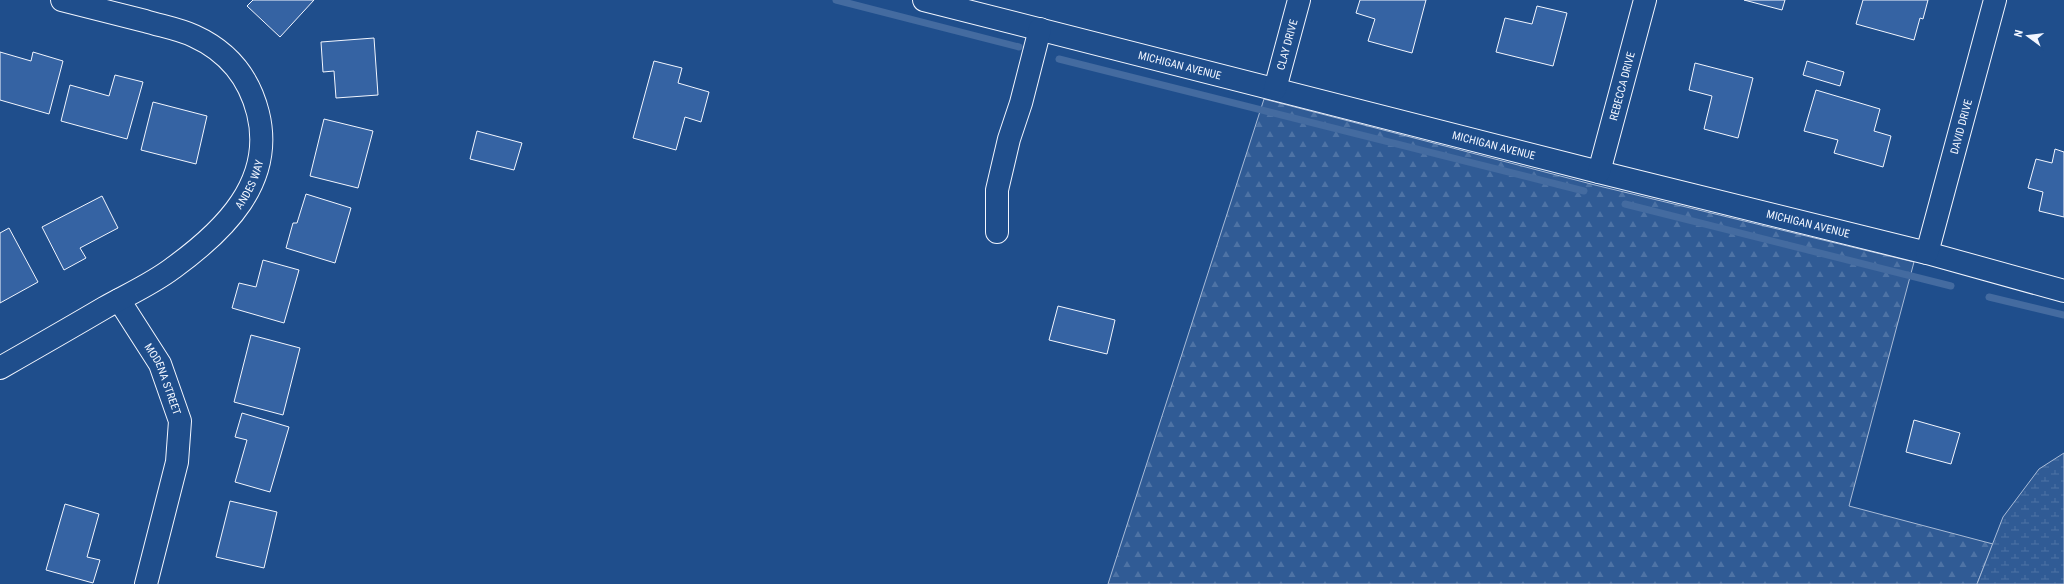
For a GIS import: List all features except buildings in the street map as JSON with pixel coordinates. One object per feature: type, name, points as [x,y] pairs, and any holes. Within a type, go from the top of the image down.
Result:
[{"type":"street","name":"ANDES WAY","points":[[0,368],[172,269],[228,221],[244,200],[260,162],[262,144],[260,121],[254,96],[244,77],[231,61],[214,47],[193,35],[172,28],[62,0]]},
{"type":"street","name":"MICHIGAN AVENUE","points":[[924,0],[1599,172],[1927,253],[2064,291]]},
{"type":"street","name":"CLAY DRIVE","points":[[1275,89],[1299,0]]},
{"type":"street","name":"REBECCA DRIVE","points":[[1599,172],[1645,0]]},
{"type":"street","name":"DAVID DRIVE","points":[[1927,253],[1995,0]]},
{"type":"street","points":[[997,232],[997,190],[1009,139],[1021,103],[1040,29]]},
{"type":"street","name":"MODENA STREET","points":[[118,300],[160,364],[180,421],[177,462],[146,584]]},
{"type":"green space","points":[[1264,99],[1595,185],[1914,262],[1849,506],[1993,544],[1977,584],[1108,584]]},
{"type":"green space","points":[[2064,453],[2064,584],[1977,584],[2003,517],[2039,469]]},
{"type":"waterway","points":[[836,0],[1019,47]]},
{"type":"waterway","points":[[1059,59],[1584,191]]},
{"type":"waterway","points":[[1625,204],[1951,286]]},
{"type":"waterway","points":[[1989,297],[2064,315]]}]
